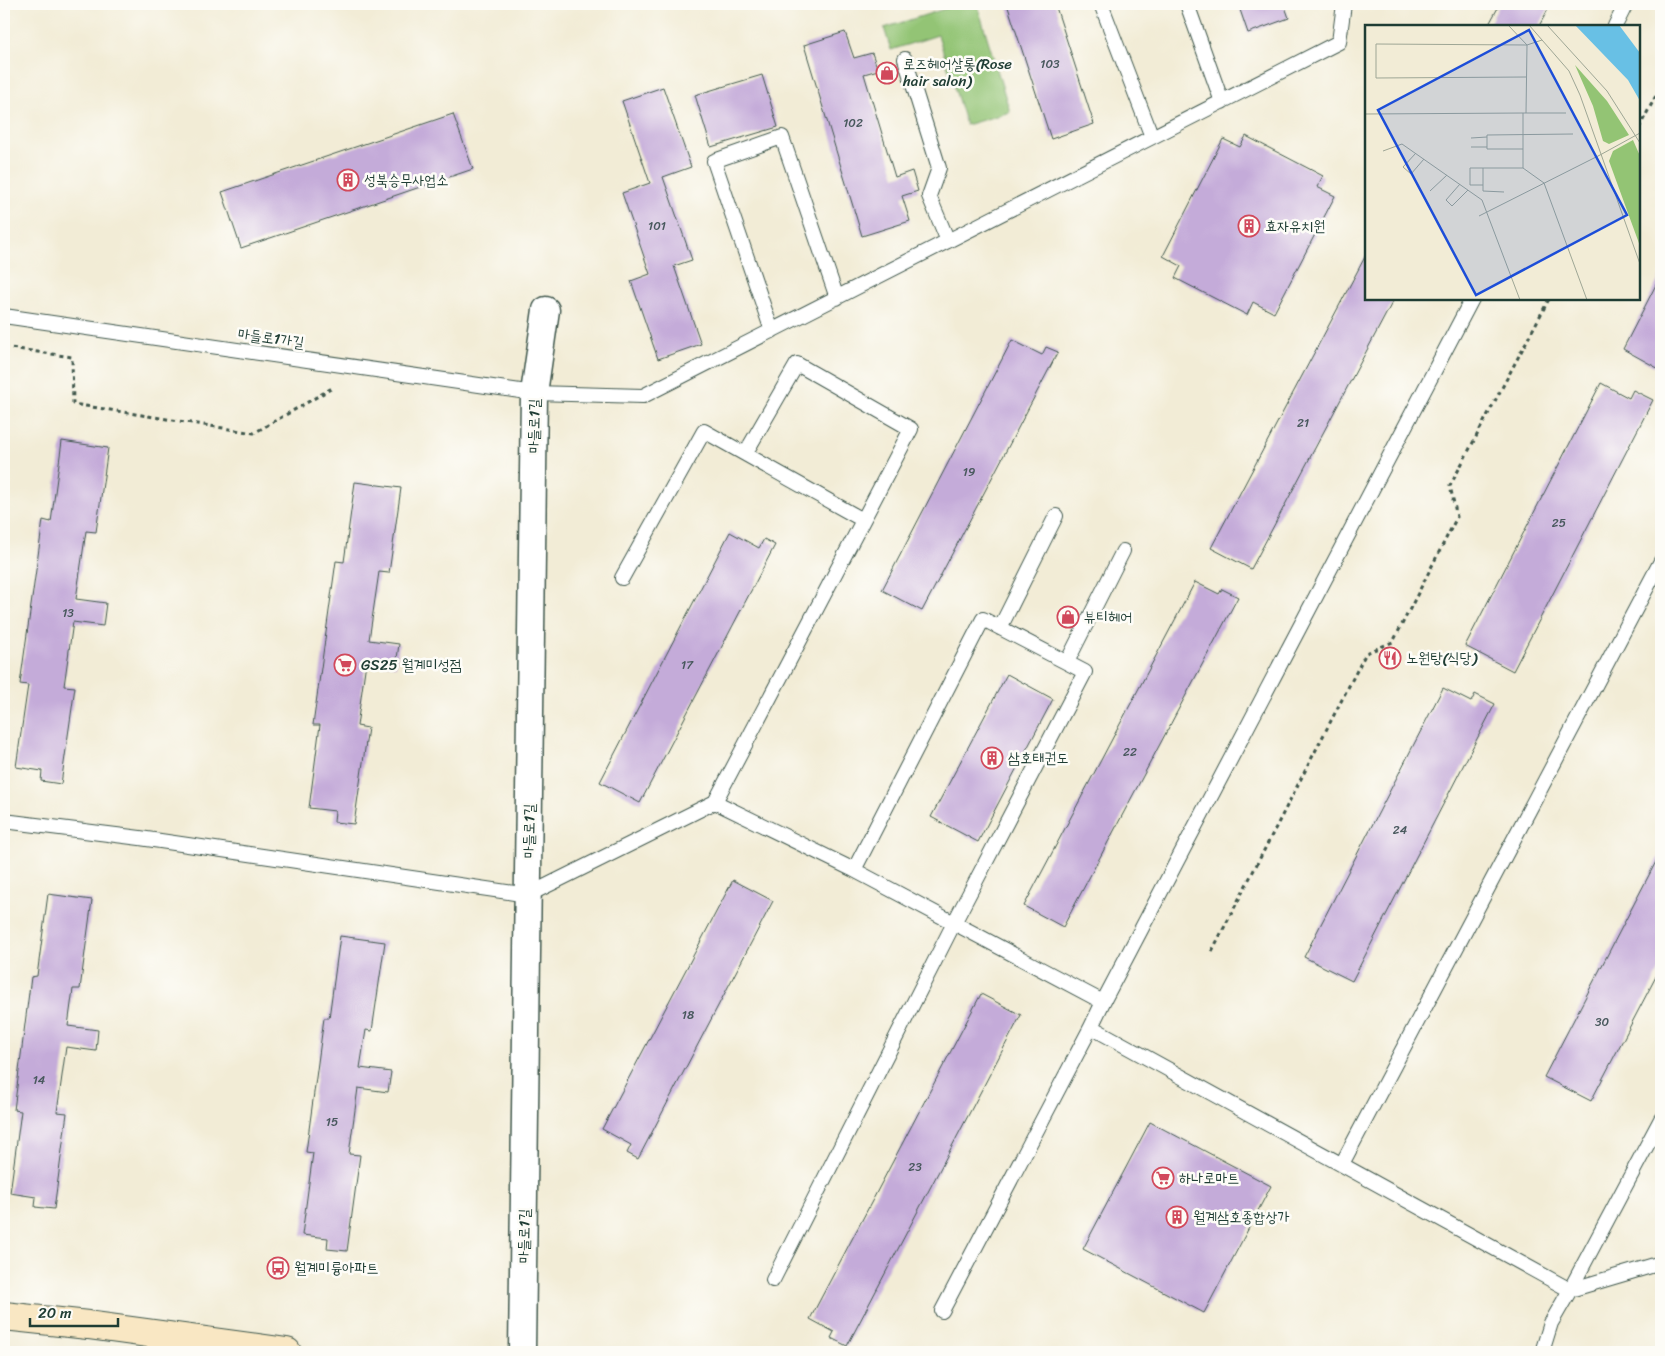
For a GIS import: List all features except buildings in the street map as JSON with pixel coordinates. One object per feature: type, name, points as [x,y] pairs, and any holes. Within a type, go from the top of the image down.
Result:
[{"type":"main road","points":[[4,1316],[88,1325],[288,1352]]},
{"type":"street","name":"마들로1길","points":[[522,1352],[534,392],[546,310]]},
{"type":"lane","points":[[1101,4],[1152,137]]},
{"type":"lane","points":[[1187,4],[1222,102]]},
{"type":"lane","name":"마들로1가길","points":[[4,316],[534,392],[643,396],[1339,42],[1344,4]]},
{"type":"lane","points":[[1616,25],[1626,4]]},
{"type":"lane","points":[[905,59],[939,168],[929,196],[948,241]]},
{"type":"lane","points":[[772,331],[714,160],[782,137],[837,298]]},
{"type":"lane","points":[[942,1311],[1091,1027],[1102,1002],[1471,300]]},
{"type":"lane","points":[[4,821],[140,838],[528,895],[715,802],[911,429],[797,364],[745,454]]},
{"type":"lane","points":[[622,578],[704,431],[862,520]]},
{"type":"lane","points":[[1000,628],[1056,516]]},
{"type":"lane","points":[[1067,662],[1123,551]]},
{"type":"lane","points":[[1342,1164],[1661,561]]},
{"type":"lane","points":[[773,1280],[1085,672],[983,619],[854,870]]},
{"type":"lane","points":[[715,802],[854,870],[1102,1002]]},
{"type":"lane","points":[[1091,1027],[1570,1290],[1661,1263]]},
{"type":"lane","points":[[1542,1352],[1551,1323],[1661,1119]]},
{"type":"path","points":[[1640,126],[1661,86]]},
{"type":"path","points":[[1212,951],[1366,652],[1393,642],[1457,517],[1450,486],[1548,300]]},
{"type":"path","points":[[4,347],[72,357],[73,404],[254,432],[366,369]]},
{"type":"green space","points":[[960,4],[977,4],[1010,112],[966,125],[938,35],[891,50],[884,28]]},
{"type":"place","name":"로즈헤어살롱(Rose hair salon)","points":[[887,73]]},
{"type":"place","name":"성북승무사업소","points":[[348,180]]},
{"type":"place","name":"효자유치원","points":[[1249,226]]},
{"type":"place","name":"뷰티헤어","points":[[1068,617]]},
{"type":"place","name":"노원탕(식당)","points":[[1390,658]]},
{"type":"place","name":"GS25 월계미성점","points":[[345,665]]},
{"type":"place","name":"삼호태권도","points":[[992,758]]},
{"type":"place","name":"하나로마트","points":[[1163,1178]]},
{"type":"place","name":"월계삼호종합상가","points":[[1177,1217]]},
{"type":"place","name":"월계미륭아파트","points":[[278,1268]]}]
